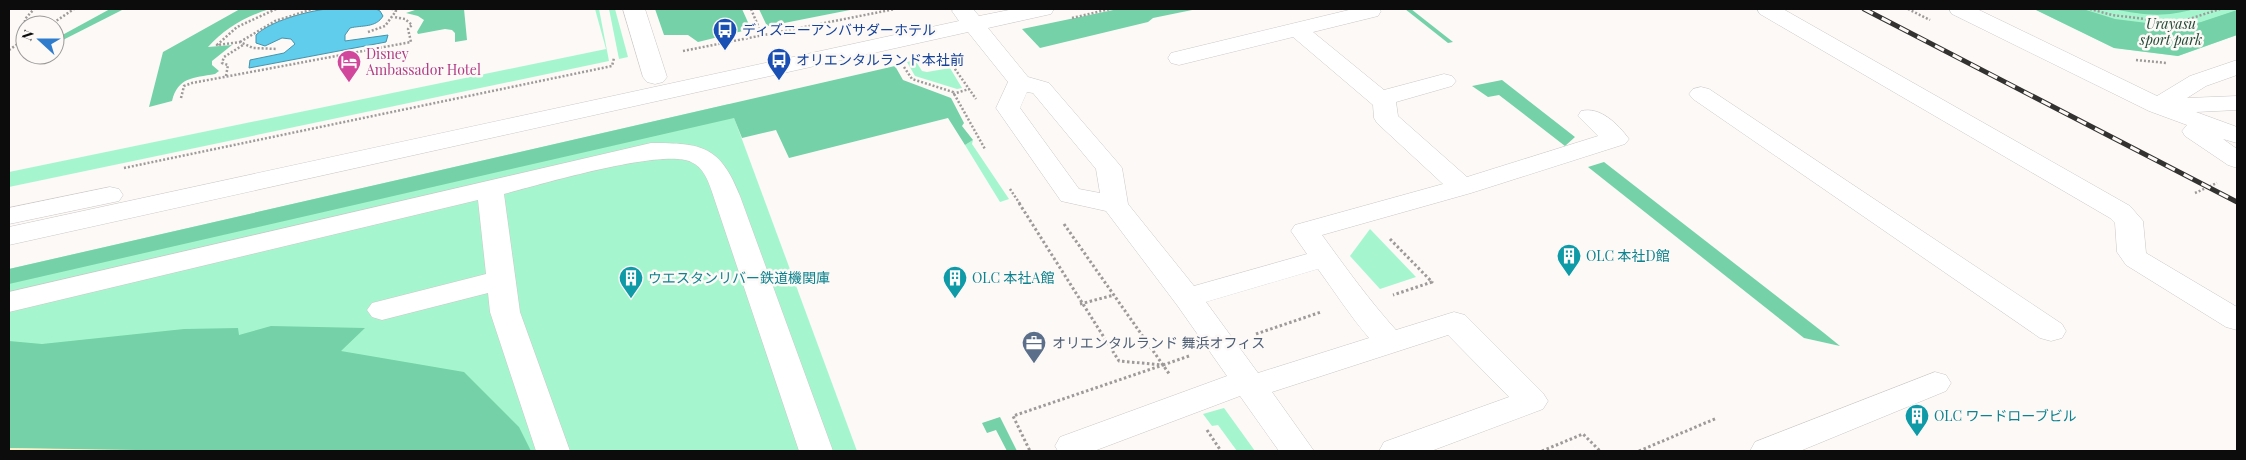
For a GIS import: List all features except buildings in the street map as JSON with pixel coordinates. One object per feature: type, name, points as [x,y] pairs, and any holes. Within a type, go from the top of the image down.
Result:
[{"type":"street","points":[[634,9],[655,77]]},
{"type":"street","points":[[9,216],[655,77],[968,14],[1043,9]]},
{"type":"street","points":[[1768,9],[2120,212],[2129,221],[2131,252],[2136,259],[2237,320]]},
{"type":"street","points":[[1960,9],[2158,106],[2237,136]]},
{"type":"street","points":[[1179,58],[1370,11]]},
{"type":"street","points":[[968,14],[1020,82],[1040,88],[1108,168],[1114,206],[1187,298],[1298,451]]},
{"type":"street","points":[[9,236],[968,14]]},
{"type":"street","points":[[1298,30],[1384,102],[1386,118],[1462,187]]},
{"type":"street","points":[[2158,106],[2198,81],[2237,67]]},
{"type":"street","points":[[1380,99],[1444,81]]},
{"type":"street","points":[[1020,82],[1008,108],[1070,195],[1114,206]]},
{"type":"street","points":[[1701,94],[2051,331]]},
{"type":"street","points":[[2158,106],[2237,103]]},
{"type":"street","points":[[2158,106],[2237,160]]},
{"type":"street","points":[[1390,342],[1358,306],[1351,293],[1305,231],[1462,187],[1616,139],[1590,116]]},
{"type":"street","points":[[9,302],[651,151],[678,151],[699,154],[713,166],[727,196],[816,451]]},
{"type":"street","points":[[490,189],[505,312],[553,451]]},
{"type":"street","points":[[1187,298],[1324,258]]},
{"type":"street","points":[[382,310],[501,280]]},
{"type":"street","points":[[1076,451],[1072,446],[1189,402],[1454,322],[1532,401],[1396,451]]},
{"type":"street","points":[[1767,451],[1935,383]]},
{"type":"path","points":[[276,9],[237,27],[217,45],[242,44],[258,50],[276,49]]},
{"type":"path","points":[[226,76],[228,65],[222,63],[224,56],[242,44],[257,29],[278,18],[313,9]]},
{"type":"path","points":[[368,32],[382,28],[394,17],[396,10],[392,9]]},
{"type":"path","points":[[750,9],[762,35]]},
{"type":"path","points":[[683,51],[895,9]]},
{"type":"path","points":[[2090,9],[2112,15],[2177,23],[2220,9]]},
{"type":"path","points":[[182,98],[184,86],[192,82],[411,42],[408,29],[412,24],[405,19],[394,17]]},
{"type":"path","points":[[946,55],[980,104]]},
{"type":"path","points":[[2131,59],[2174,63]]},
{"type":"path","points":[[902,64],[912,79],[953,94],[969,89]]},
{"type":"path","points":[[116,170],[612,66]]},
{"type":"path","points":[[953,94],[985,149]]},
{"type":"path","points":[[2195,192],[2218,182]]},
{"type":"path","points":[[1010,189],[1119,361],[1163,365]]},
{"type":"path","points":[[1063,222],[1221,451]]},
{"type":"path","points":[[1358,306],[1432,282],[1387,236]]},
{"type":"path","points":[[1080,304],[1114,295]]},
{"type":"path","points":[[1030,451],[1013,416],[1163,365]]},
{"type":"path","points":[[1639,451],[1717,418]]},
{"type":"path","points":[[1542,451],[1583,434],[1600,451]]},
{"type":"green space","points":[[110,9],[124,9],[65,39],[65,34]]},
{"type":"green space","points":[[240,9],[270,9],[252,15],[236,24],[221,34],[208,47],[232,45],[212,61],[212,65],[219,71],[215,74],[193,78],[182,83],[178,87],[172,101],[149,107],[163,52]]},
{"type":"green space","points":[[418,9],[464,9],[467,40],[455,42],[455,33],[452,30],[445,29],[418,34],[417,32],[424,20],[418,16],[406,13]]},
{"type":"green space","points":[[595,9],[599,9],[609,61],[9,187],[9,172],[606,49]]},
{"type":"green space","points":[[609,9],[615,9],[628,57],[619,59]]},
{"type":"green space","points":[[655,9],[742,9],[751,29],[698,42],[688,35],[664,35]]},
{"type":"green space","points":[[759,9],[855,9],[767,26]]},
{"type":"green space","points":[[1118,9],[1197,9],[1153,18],[1148,22],[1040,48],[1022,29]]},
{"type":"green space","points":[[1405,9],[1411,9],[1453,42],[1448,43]]},
{"type":"green space","name":"Urayasu sport park","points":[[2034,9],[2237,9],[2237,35],[2178,56],[2114,48]]},
{"type":"green space","name":"Urayasu sport park","points":[[2034,9],[2083,9],[2115,19],[2179,27],[2237,10],[2237,35],[2178,56],[2114,48]]},
{"type":"green space","points":[[2113,9],[2194,9],[2173,14],[2154,15]]},
{"type":"green space","points":[[915,60],[922,71],[927,72],[950,68],[962,88],[957,89],[915,76],[907,62]]},
{"type":"green space","points":[[895,66],[903,80],[951,98],[964,123],[962,126],[973,140],[965,145],[948,118],[789,158],[776,130],[742,138],[734,118],[9,284],[9,269]]},
{"type":"green space","points":[[1502,80],[1575,137],[1565,146],[1499,95],[1488,97],[1472,86]]},
{"type":"green space","points":[[729,104],[857,451],[9,451],[9,269]]},
{"type":"green space","points":[[973,140],[972,144],[1009,199],[1000,202],[965,145]]},
{"type":"green space","points":[[1604,162],[1840,346],[1804,338],[1588,167]]},
{"type":"green space","points":[[1370,229],[1416,277],[1380,289],[1350,256]]},
{"type":"green space","points":[[271,326],[365,328],[341,351],[464,372],[519,427],[531,451],[140,451],[9,448],[9,341],[42,344],[184,329],[238,328],[239,335]]},
{"type":"green space","points":[[1224,408],[1255,451],[1237,451],[1218,425],[1212,426],[1203,414]]},
{"type":"green space","points":[[1000,417],[1017,451],[1007,451],[996,430],[987,433],[982,423]]},
{"type":"sand","points":[[9,448],[136,450],[140,451],[9,451]]},
{"type":"water","points":[[327,9],[376,9],[380,11],[383,16],[377,23],[350,28],[345,35],[345,41],[388,35],[386,42],[249,68],[250,60],[284,53],[295,44],[291,39],[282,38],[265,46],[256,43],[256,35],[262,30],[280,21]]},
{"type":"railway","points":[[1864,9],[2237,202]]},
{"type":"place","name":"ディズニーアンバサダーホテル","points":[[725,51]]},
{"type":"place","name":"オリエンタルランド本社前","points":[[779,81]]},
{"type":"place","name":"Disney Ambassador Hotel","points":[[349,83]]},
{"type":"place","name":"OLC 本社D館","points":[[1569,277]]},
{"type":"place","name":"ウエスタンリバー鉄道機関庫","points":[[631,299]]},
{"type":"place","name":"OLC 本社A館","points":[[955,299]]},
{"type":"place","name":"オリエンタルランド 舞浜オフィス","points":[[1034,364]]},
{"type":"place","name":"OLC ワードローブビル","points":[[1917,437]]}]
